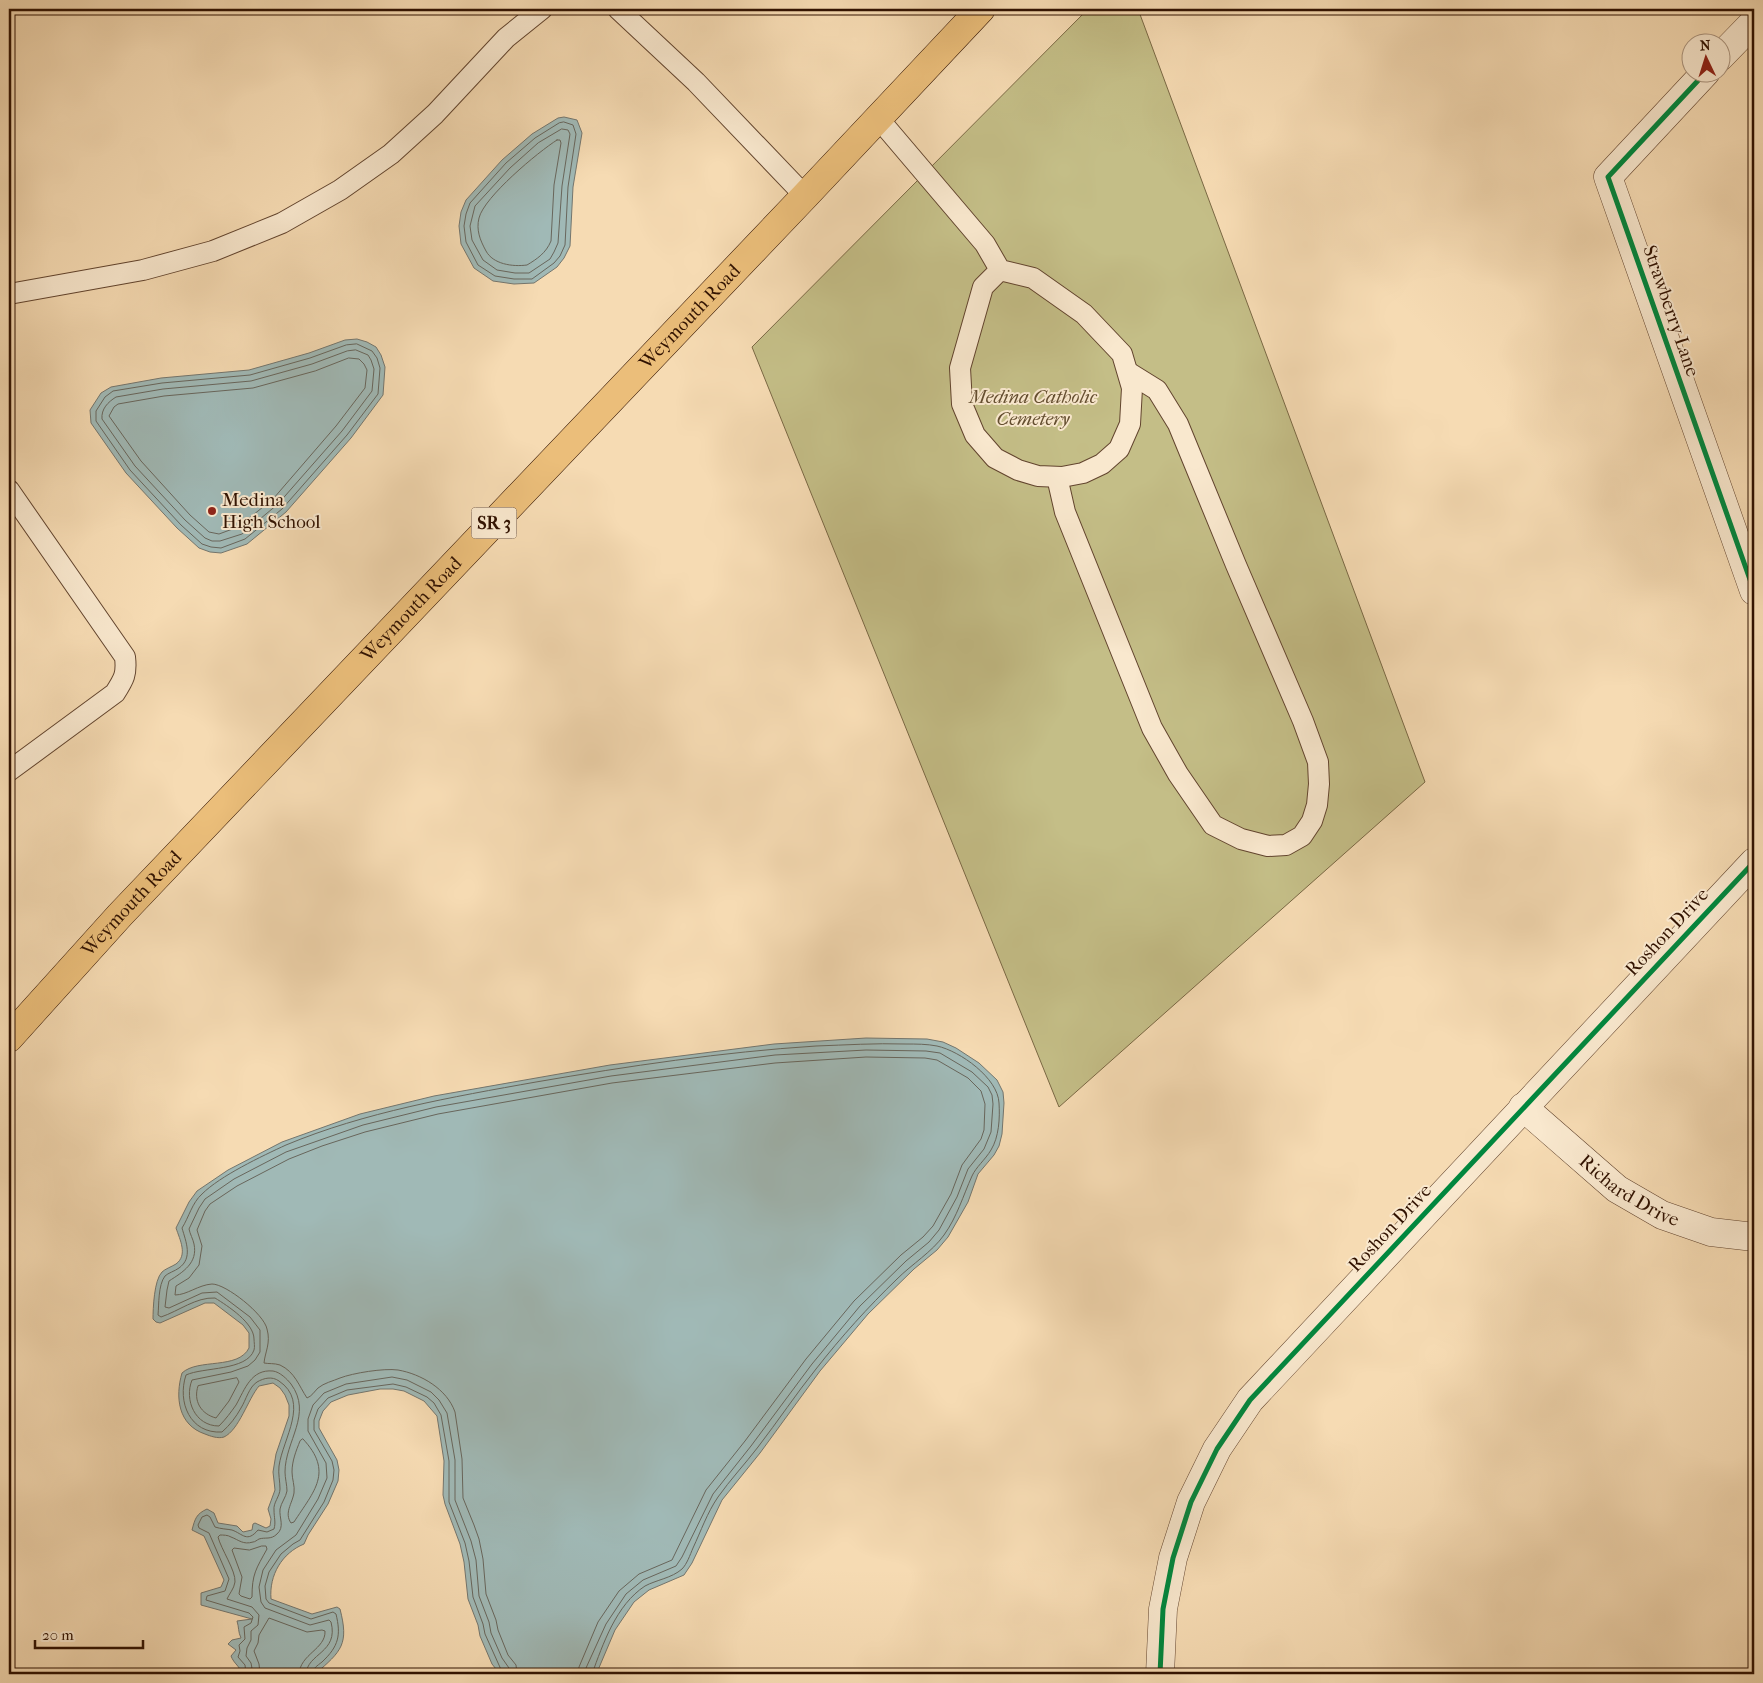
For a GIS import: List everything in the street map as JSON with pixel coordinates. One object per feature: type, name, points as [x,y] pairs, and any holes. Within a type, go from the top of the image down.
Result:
[{"type":"main road","name":"Weymouth Road","points":[[9,1038],[120,915],[981,9]]},
{"type":"street","points":[[1730,47],[1754,22]]},
{"type":"street","name":"Strawberry Lane","points":[[1697,82],[1608,177],[1754,591]]},
{"type":"street","name":"Roshon Drive","points":[[1160,1674],[1163,1609],[1173,1558],[1191,1502],[1217,1449],[1250,1400],[1754,862]]},
{"type":"street","name":"Richard Drive","points":[[1523,1108],[1617,1189],[1662,1215],[1711,1232],[1754,1237]]},
{"type":"lane","points":[[9,294],[143,270],[213,251],[282,223],[340,190],[391,154],[435,114],[506,38],[542,9]]},
{"type":"lane","points":[[618,9],[696,82],[805,196]]},
{"type":"lane","points":[[878,118],[985,244],[1000,270],[1033,278],[1084,314],[1122,354],[1132,388],[1130,424],[1119,449],[1102,464],[1083,473],[1057,477],[1038,476],[1018,470],[995,458],[975,435],[962,404],[960,368],[972,323],[984,287],[1000,270]]},
{"type":"lane","points":[[1057,477],[1065,512],[1152,728],[1178,774],[1213,825],[1241,840],[1268,846],[1286,845],[1302,836],[1312,821],[1317,805],[1319,784],[1318,762],[1306,729],[1178,424],[1158,390],[1128,372]]},
{"type":"lane","points":[[9,490],[125,657],[126,670],[122,682],[115,693],[9,771]]},
{"type":"green space","name":"Medina Catholic Cemetery","points":[[1088,9],[1138,9],[1425,782],[1059,1107],[752,347]]},
{"type":"water","points":[[564,117],[577,120],[582,133],[573,187],[570,246],[557,267],[534,283],[514,284],[493,281],[474,268],[461,244],[459,226],[461,212],[466,200],[502,160],[532,134],[558,118]]},
{"type":"water","points":[[357,339],[376,347],[381,355],[385,367],[383,395],[351,438],[286,512],[247,544],[221,553],[199,548],[177,528],[126,473],[91,423],[90,410],[101,393],[111,387],[161,378],[249,370],[309,353],[345,340]]},
{"type":"water","points":[[866,1038],[927,1039],[943,1042],[979,1063],[997,1080],[1003,1092],[1002,1134],[999,1146],[978,1174],[968,1202],[948,1237],[937,1250],[914,1269],[868,1314],[820,1371],[760,1453],[722,1500],[692,1563],[684,1575],[649,1590],[634,1602],[615,1630],[595,1674],[500,1674],[492,1664],[480,1636],[468,1599],[460,1544],[443,1495],[444,1461],[437,1416],[424,1401],[404,1391],[380,1389],[348,1395],[331,1402],[323,1411],[319,1421],[319,1428],[337,1460],[339,1470],[338,1481],[328,1504],[304,1544],[283,1559],[272,1582],[271,1599],[312,1614],[337,1607],[340,1609],[344,1631],[341,1646],[332,1659],[315,1674],[242,1674],[231,1656],[236,1650],[228,1644],[232,1640],[241,1638],[237,1621],[252,1619],[201,1605],[201,1593],[221,1587],[224,1580],[204,1536],[192,1530],[196,1517],[207,1509],[214,1513],[218,1523],[237,1526],[243,1532],[252,1530],[255,1523],[266,1528],[270,1526],[271,1519],[268,1509],[275,1490],[273,1472],[276,1454],[289,1416],[289,1405],[280,1388],[273,1383],[259,1386],[239,1421],[222,1438],[196,1430],[184,1417],[179,1400],[182,1373],[198,1366],[236,1359],[244,1355],[249,1348],[249,1333],[243,1325],[214,1303],[205,1303],[160,1323],[153,1319],[154,1295],[157,1281],[162,1272],[176,1264],[182,1256],[181,1242],[176,1228],[189,1202],[197,1191],[228,1170],[282,1142],[360,1114],[434,1096],[610,1065],[774,1044]]},
{"type":"cycle path","points":[[1697,82],[1608,177],[1754,591]]},
{"type":"cycle path","points":[[1160,1674],[1163,1609],[1173,1558],[1191,1502],[1217,1449],[1250,1400],[1754,862]]},
{"type":"place","name":"Medina High School","points":[[212,511]]}]
